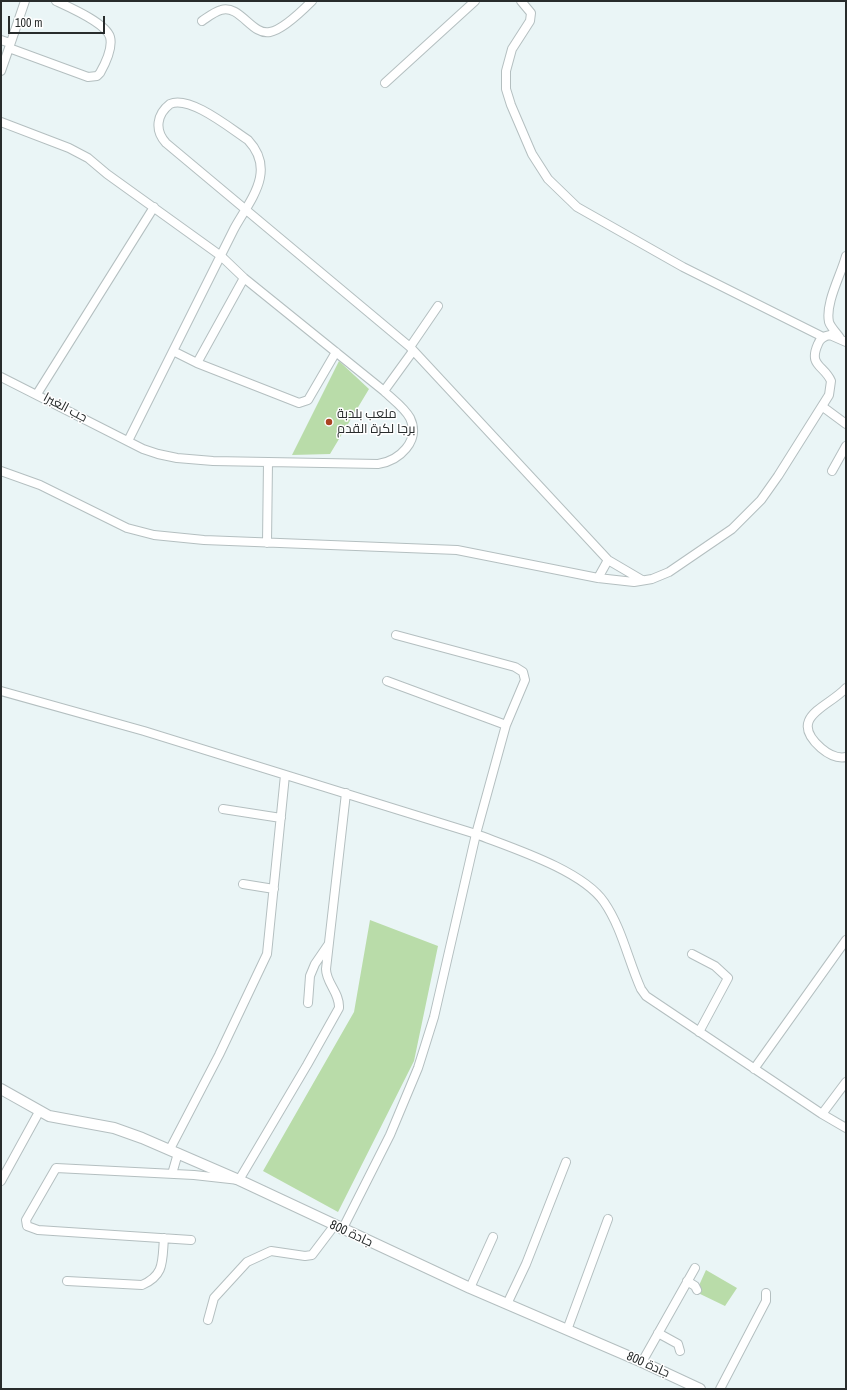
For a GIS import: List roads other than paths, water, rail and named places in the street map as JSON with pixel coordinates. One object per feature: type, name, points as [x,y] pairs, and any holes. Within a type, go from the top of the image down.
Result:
[{"type":"main road","name":"جادة 800","points":[[1,1089],[39,1112],[49,1116],[66,1121],[87,1122],[114,1128],[174,1151],[470,1288],[642,1362],[700,1389]]},
{"type":"street","points":[[1,71],[25,1]]},
{"type":"street","points":[[1,40],[9,46],[88,77],[97,76],[100,73],[109,51],[110,41],[107,31],[89,19],[56,1]]},
{"type":"street","points":[[202,21],[222,9],[226,1]]},
{"type":"street","points":[[222,9],[236,13],[261,32],[270,32],[279,28],[312,1]]},
{"type":"street","points":[[385,83],[475,1]]},
{"type":"street","points":[[521,1],[531,13],[530,21],[512,49],[506,70],[506,89],[511,105],[532,154],[548,179],[577,207],[682,267],[823,337]]},
{"type":"street","points":[[128,441],[174,352],[234,229],[246,210],[256,192],[260,180],[261,161],[254,147],[248,140],[200,109],[183,102],[170,104],[162,112],[159,120],[159,133],[161,138],[246,210],[411,349],[608,560],[642,580]]},
{"type":"street","name":"جب الغبرا","points":[[1,122],[76,151],[221,256],[244,278],[384,391],[405,411],[412,424],[409,443],[395,460],[378,464],[363,465],[199,461],[177,458],[143,449],[1,377]]},
{"type":"street","points":[[37,394],[154,207]]},
{"type":"street","points":[[843,340],[831,325],[829,316],[832,299],[844,271],[846,256]]},
{"type":"street","points":[[197,363],[244,278]]},
{"type":"street","points":[[384,391],[438,306]]},
{"type":"street","points":[[1,471],[40,486],[127,528],[143,533],[169,537],[267,543],[457,550],[598,578],[634,582],[660,577],[681,566],[732,529],[761,500],[823,407],[829,395],[832,383],[830,378],[815,361],[818,343],[823,337],[830,334],[843,340]]},
{"type":"street","points":[[174,352],[197,363],[293,401],[302,403],[308,400],[336,352]]},
{"type":"street","points":[[823,407],[846,424]]},
{"type":"street","points":[[832,471],[846,446]]},
{"type":"street","points":[[267,543],[268,462]]},
{"type":"street","points":[[598,578],[608,560]]},
{"type":"street","points":[[208,1320],[214,1298],[247,1262],[271,1251],[305,1256],[312,1255],[338,1228],[390,1135],[418,1068],[434,1017],[476,834],[506,725],[524,680],[522,670],[515,667],[396,635]]},
{"type":"street","points":[[387,681],[506,725]]},
{"type":"street","points":[[846,688],[815,712],[807,723],[807,728],[814,741],[824,751],[838,758],[846,757]]},
{"type":"street","points":[[1,691],[144,731],[476,834],[553,866],[591,887],[604,902],[617,926],[638,983],[644,993],[662,1008],[822,1114],[846,1128]]},
{"type":"street","points":[[172,1174],[174,1151],[267,954],[285,775]]},
{"type":"street","points":[[191,1240],[38,1230],[27,1226],[26,1220],[56,1168],[172,1174],[239,1180],[339,1008],[336,994],[326,974],[346,793]]},
{"type":"street","points":[[223,809],[281,818]]},
{"type":"street","points":[[243,884],[274,889]]},
{"type":"street","points":[[308,1003],[310,976],[330,940]]},
{"type":"street","points":[[754,1069],[846,940]]},
{"type":"street","points":[[692,954],[715,966],[728,978],[699,1032]]},
{"type":"street","points":[[822,1114],[846,1082]]},
{"type":"street","points":[[1,1181],[39,1112]]},
{"type":"street","points":[[507,1304],[526,1264],[566,1162]]},
{"type":"street","points":[[567,1330],[608,1219]]},
{"type":"street","points":[[470,1288],[493,1237]]},
{"type":"street","points":[[67,1281],[127,1285],[142,1285],[147,1283],[158,1274],[161,1266],[164,1238]]},
{"type":"street","points":[[642,1362],[694,1268]]},
{"type":"street","points":[[687,1281],[695,1286],[697,1290]]},
{"type":"street","points":[[720,1389],[766,1301],[766,1293]]},
{"type":"street","points":[[658,1333],[678,1344],[680,1351]]},
{"type":"place","name":"ملعب بلدبة برجا لكرة القدم","points":[[329,422]]}]
